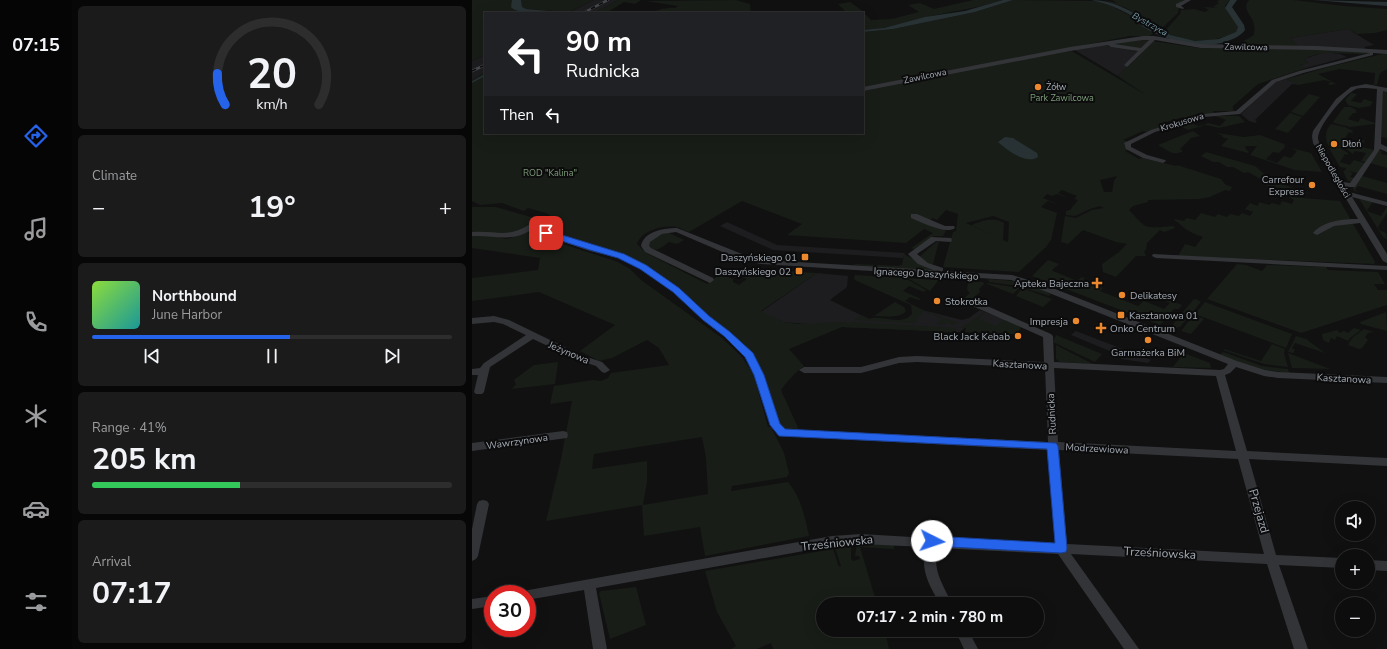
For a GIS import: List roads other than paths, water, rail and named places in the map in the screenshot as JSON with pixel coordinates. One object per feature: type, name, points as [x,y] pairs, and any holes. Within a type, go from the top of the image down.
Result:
[{"type":"street","points":[[1180,8],[1178,5],[1189,0]]},
{"type":"street","name":"Zawilcowa","points":[[864,89],[985,64],[1089,45],[1106,44],[1139,38],[1154,38],[1202,46],[1310,48],[1386,52]]},
{"type":"street","points":[[1127,64],[1154,38]]},
{"type":"street","name":"Zawilcowa","points":[[1106,44],[1141,50]]},
{"type":"street","name":"Krokusowa","points":[[1163,161],[1142,156],[1128,148],[1127,143],[1153,131],[1203,115],[1238,113],[1270,83],[1278,80],[1343,61],[1386,52]]},
{"type":"street","name":"Niepodległości","points":[[1382,89],[1363,86],[1349,89],[1321,122],[1316,131],[1316,143],[1387,261]]},
{"type":"street","points":[[1341,184],[1352,185],[1377,150],[1382,89]]},
{"type":"street","points":[[1377,145],[1387,150]]},
{"type":"street","points":[[1346,193],[1387,204]]},
{"type":"street","points":[[914,216],[944,228],[951,228]]},
{"type":"street","points":[[1317,233],[1329,226],[1353,220],[1363,221]]},
{"type":"street","name":"Modrzewiowa","points":[[472,234],[481,233],[508,237],[523,233],[534,226],[559,237],[621,256],[662,279],[750,355],[759,375],[775,425],[783,433],[1387,462]]},
{"type":"street","name":"Ignacego Daszyńskiego","points":[[710,280],[648,250],[645,246],[646,241],[656,234],[674,229],[692,235],[737,256],[755,261],[1017,279],[1042,287],[1234,363],[1264,373],[1278,375]]},
{"type":"street","points":[[940,270],[929,266],[914,257],[912,254],[934,239],[948,240]]},
{"type":"street","points":[[1156,256],[1387,268]]},
{"type":"street","name":"Rudnicka","points":[[971,302],[1048,336],[1052,446],[1061,548],[1132,649]]},
{"type":"street","name":"Jeżynowa","points":[[472,321],[494,319],[506,322],[578,357],[599,364],[605,370]]},
{"type":"street","points":[[479,392],[482,384],[483,371],[487,365],[532,335]]},
{"type":"street","name":"Kasztanowa","points":[[804,370],[861,370],[899,360],[918,359],[1220,373]]},
{"type":"street","points":[[1220,373],[1227,371],[1234,363]]},
{"type":"street","points":[[472,372],[483,371]]},
{"type":"street","name":"Przejazd","points":[[1220,373],[1273,559],[1301,649]]},
{"type":"street","name":"Kasztanowa","points":[[1278,375],[1387,380]]},
{"type":"street","name":"Wawrzynowa","points":[[472,447],[563,435]]},
{"type":"street","points":[[472,556],[483,504]]},
{"type":"street","name":"Trześniowska","points":[[536,594],[832,541],[861,538],[1335,563]]},
{"type":"street","points":[[932,541],[929,557],[929,572],[942,597]]},
{"type":"street","points":[[1375,565],[1387,566]]},
{"type":"street","points":[[589,585],[600,649]]},
{"type":"street","points":[[472,604],[484,602]]},
{"type":"street","points":[[965,637],[971,649]]},
{"type":"waterway","points":[[472,82],[484,76]]},
{"type":"railway","points":[[585,12],[608,0]]},
{"type":"railway","points":[[472,71],[484,65]]},
{"type":"place","name":"Żółw","points":[[1038,87]]},
{"type":"place","name":"Dłoń","points":[[1334,144]]},
{"type":"place","name":"Carrefour Express","points":[[1312,185]]},
{"type":"place","name":"Daszyńskiego 01","points":[[805,257]]},
{"type":"place","name":"Daszyńskiego 02","points":[[799,271]]},
{"type":"place","name":"Apteka Bajeczna","points":[[1097,283]]},
{"type":"place","name":"Delikatesy","points":[[1122,295]]},
{"type":"place","name":"Stokrotka","points":[[937,301]]},
{"type":"place","name":"Kasztanowa 01","points":[[1121,315]]},
{"type":"place","name":"Impresja","points":[[1076,321]]},
{"type":"place","name":"Onko Centrum","points":[[1101,328]]},
{"type":"place","name":"Black Jack Kebab","points":[[1018,336]]},
{"type":"place","name":"Garmażerka BiM","points":[[1148,340]]},
{"type":"water label","name":"Bystrzyca","points":[[1150,24]]},
{"type":"park label","name":"Park Zawilcowa","points":[[1062,98]]},
{"type":"park label","name":"ROD \"Kalina\"","points":[[550,173]]}]
